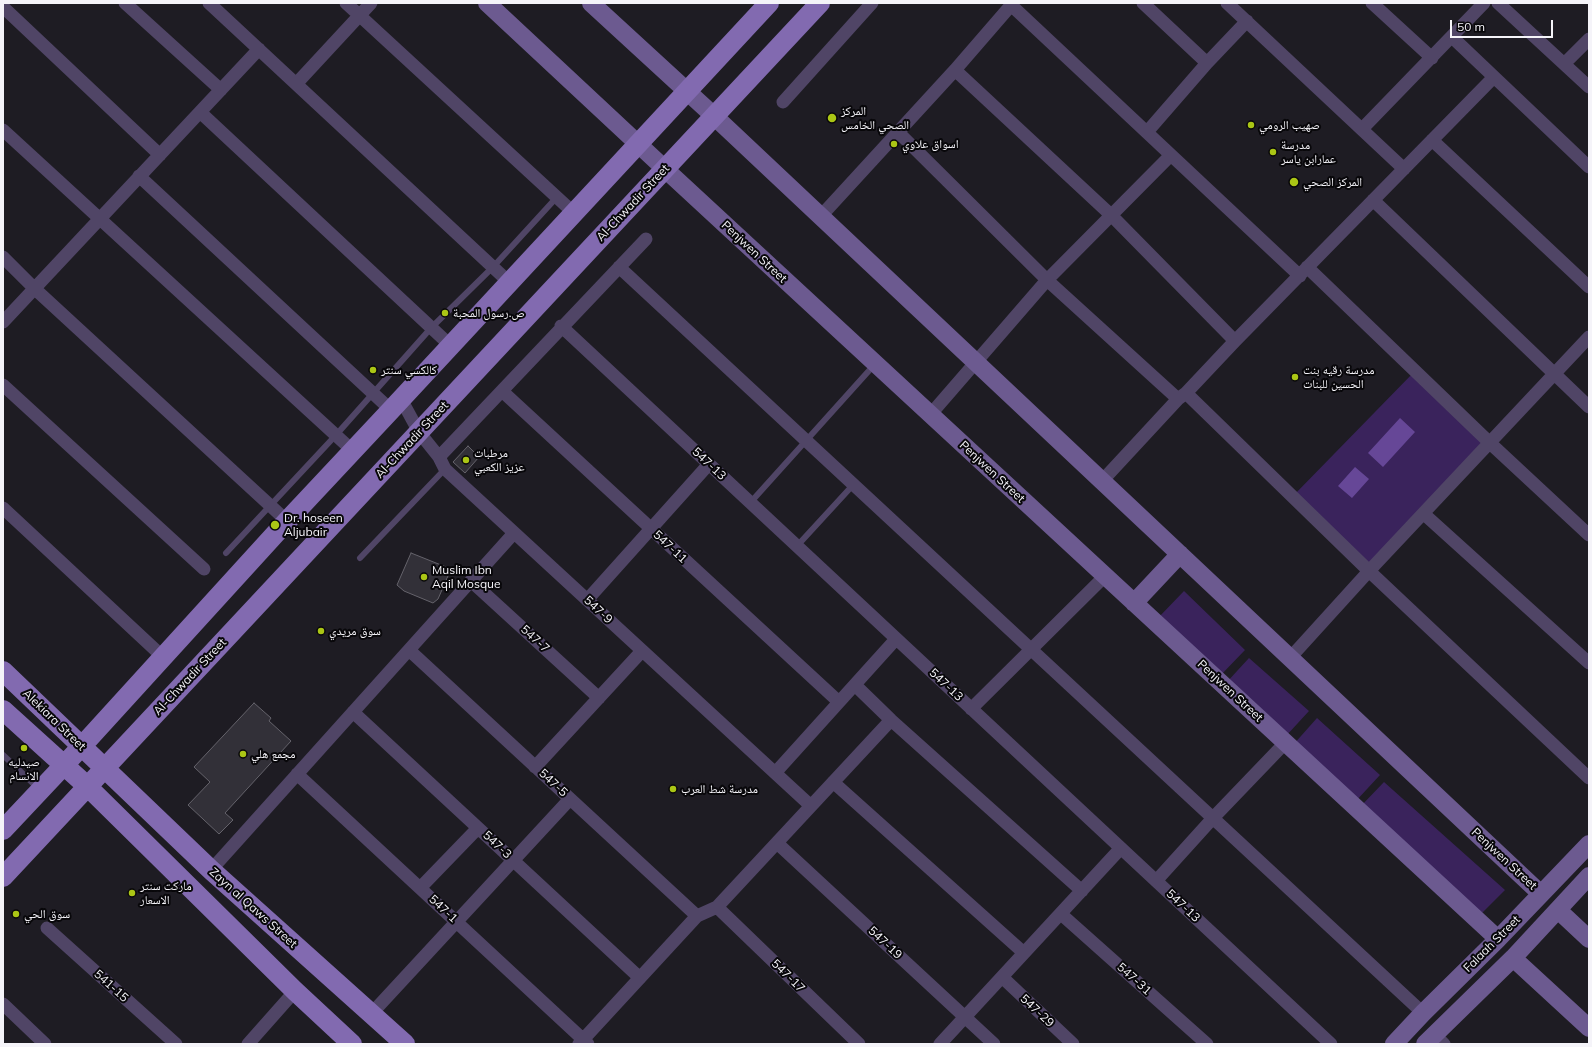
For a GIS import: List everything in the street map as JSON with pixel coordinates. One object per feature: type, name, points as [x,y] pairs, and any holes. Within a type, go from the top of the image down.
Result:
[{"type":"main road","name":"Al-Chwadir Street","points":[[3,877],[820,3]]},
{"type":"main road","points":[[3,830],[82,746],[352,450],[510,283],[687,91],[763,5]]},
{"type":"main road","name":"Alekiara Street","points":[[3,671],[105,768]]},
{"type":"main road","points":[[3,710],[87,786],[295,991],[352,1044]]},
{"type":"main road","name":"Zayn al Qaws Street","points":[[105,768],[211,870],[405,1044]]},
{"type":"street","points":[[125,3],[221,90]]},
{"type":"street","points":[[209,3],[510,283]]},
{"type":"street","points":[[346,3],[574,213]]},
{"type":"street","points":[[296,84],[371,3]]},
{"type":"street","name":"Penjwen Street","points":[[487,3],[930,415],[1498,939]]},
{"type":"street","name":"Penjwen Street","points":[[591,3],[821,216],[1541,894]]},
{"type":"street","points":[[784,102],[872,3]]},
{"type":"street","points":[[1143,3],[1207,63]]},
{"type":"street","points":[[1227,3],[1404,169]]},
{"type":"street","points":[[1372,3],[1432,58]]},
{"type":"street","points":[[1362,129],[1484,3]]},
{"type":"street","points":[[1498,3],[1589,87]]},
{"type":"street","points":[[821,216],[955,70],[1012,4],[1171,155],[1304,272],[1589,535]]},
{"type":"street","points":[[3,7],[160,155]]},
{"type":"street","points":[[1147,132],[1207,63],[1247,21]]},
{"type":"street","points":[[1452,37],[1493,78],[1589,167]]},
{"type":"street","points":[[1564,64],[1589,39]]},
{"type":"street","points":[[3,322],[259,50]]},
{"type":"street","points":[[955,70],[1111,215],[1235,341]]},
{"type":"street","points":[[1102,481],[1235,341],[1493,78]]},
{"type":"street","points":[[200,112],[451,346]]},
{"type":"street","points":[[3,130],[352,450]]},
{"type":"street","points":[[898,132],[1047,280],[1182,396],[1589,778]]},
{"type":"street","points":[[1432,140],[1589,287]]},
{"type":"street","points":[[930,415],[1047,280],[1171,155]]},
{"type":"street","points":[[140,176],[372,393],[396,405]]},
{"type":"street","points":[[1373,200],[1589,406]]},
{"type":"street","points":[[439,457],[561,326],[646,239]]},
{"type":"street","points":[[3,257],[35,289],[287,521]]},
{"type":"street","points":[[619,266],[1423,1013]]},
{"type":"street","name":"547-13","points":[[561,326],[1331,1044]]},
{"type":"street","points":[[1290,658],[1369,571],[1589,337]]},
{"type":"street","points":[[3,385],[204,569]]},
{"type":"street","name":"547-11","points":[[502,391],[839,702]]},
{"type":"street","name":"547-9","points":[[396,405],[439,457],[445,469],[811,806]]},
{"type":"street","points":[[587,600],[652,530],[709,464]]},
{"type":"street","points":[[3,508],[163,657]]},
{"type":"street","points":[[1424,514],[1589,663]]},
{"type":"street","points":[[211,870],[514,533]]},
{"type":"street","points":[[1134,603],[1180,554]]},
{"type":"street","points":[[971,709],[1105,576]]},
{"type":"street","name":"547-7","points":[[471,581],[599,698]]},
{"type":"street","points":[[775,773],[896,639]]},
{"type":"street","name":"547-5","points":[[409,650],[697,916]]},
{"type":"street","points":[[535,767],[642,651]]},
{"type":"street","points":[[855,685],[891,720],[1082,891]]},
{"type":"street","name":"547-3","points":[[353,712],[640,978]]},
{"type":"street","points":[[583,1042],[697,916],[717,907],[891,720]]},
{"type":"street","points":[[1156,881],[1213,818],[1285,743]]},
{"type":"street","name":"547-1","points":[[297,774],[583,1042]]},
{"type":"street","points":[[833,782],[1024,953]]},
{"type":"street","points":[[372,1013],[570,799]]},
{"type":"street","points":[[420,888],[478,828]]},
{"type":"street","name":"547-19","points":[[777,843],[994,1044]]},
{"type":"street","name":"Falaah Street","points":[[1394,1044],[1589,844]]},
{"type":"street","points":[[940,1044],[1121,848]]},
{"type":"street","name":"Falaah Street","points":[[1434,1041],[1589,876]]},
{"type":"street","name":"547-17","points":[[717,907],[859,1044]]},
{"type":"street","points":[[1558,910],[1589,939]]},
{"type":"street","name":"547-31","points":[[1061,914],[1207,1044]]},
{"type":"street","name":"541-15","points":[[47,928],[176,1044]]},
{"type":"street","points":[[1513,958],[1589,1028]]},
{"type":"street","name":"547-29","points":[[1002,977],[1073,1044]]},
{"type":"street","points":[[248,1044],[295,991]]},
{"type":"street","points":[[3,1004],[45,1044]]},
{"type":"lane","points":[[226,553],[336,435],[431,328],[492,267],[557,197]]},
{"type":"lane","points":[[750,503],[876,364]]},
{"type":"lane","points":[[360,558],[445,469]]},
{"type":"lane","points":[[797,546],[853,485]]},
{"type":"lane","points":[[3,755],[40,790]]},
{"type":"shaded area","points":[[1415,371],[1490,443],[1369,571],[1293,496]]},
{"type":"shaded area","points":[[1400,418],[1415,432],[1383,467],[1368,453]]},
{"type":"shaded area","points":[[1355,467],[1369,479],[1352,498],[1338,486]]},
{"type":"shaded area","points":[[1184,591],[1245,650],[1219,677],[1158,618]]},
{"type":"shaded area","points":[[1249,658],[1309,711],[1286,736],[1226,683]]},
{"type":"shaded area","points":[[1317,718],[1380,775],[1355,802],[1293,745]]},
{"type":"shaded area","points":[[1384,782],[1505,890],[1477,918],[1360,807]]},
{"type":"building","name":"مرطبات عزيز الكعبي","points":[[468,446],[479,457],[465,473],[453,462]]},
{"type":"building","name":"Muslim Ibn Aqil Mosque","points":[[411,553],[451,569],[438,599],[433,603],[404,591],[397,585]]},
{"type":"building","name":"مجمع هلي","points":[[254,703],[271,718],[269,721],[291,741],[225,813],[233,820],[219,834],[188,805],[210,782],[194,767]]},
{"type":"place","name":"المركز الصحي الخامس","points":[[832,118]]},
{"type":"place","name":"صهيب الرومي","points":[[1251,125]]},
{"type":"place","name":"اسواق علاوي","points":[[894,144]]},
{"type":"place","name":"مدرسة عمارابن ياسر","points":[[1273,152]]},
{"type":"place","name":"المركز الصحي","points":[[1294,182]]},
{"type":"place","name":"ص.رسول المحبة","points":[[445,313]]},
{"type":"place","name":"كالكسي سنتر","points":[[373,370]]},
{"type":"place","name":"مدرسة رقيه بنت الحسين للبنات","points":[[1295,377]]},
{"type":"place","name":"مرطبات عزيز الكعبي","points":[[466,460]]},
{"type":"place","name":"Dr. hoseen Aljubair","points":[[275,525]]},
{"type":"place","name":"Muslim Ibn Aqil Mosque","points":[[424,577]]},
{"type":"place","name":"سوق مريدي","points":[[321,631]]},
{"type":"place","name":"صيدليه الانسام","points":[[24,748]]},
{"type":"place","name":"مجمع هلي","points":[[243,754]]},
{"type":"place","name":"مدرسة شط العرب","points":[[673,789]]},
{"type":"place","name":"ماركت سنتر الاسعار","points":[[132,893]]},
{"type":"place","name":"سوق الحي","points":[[16,914]]}]
